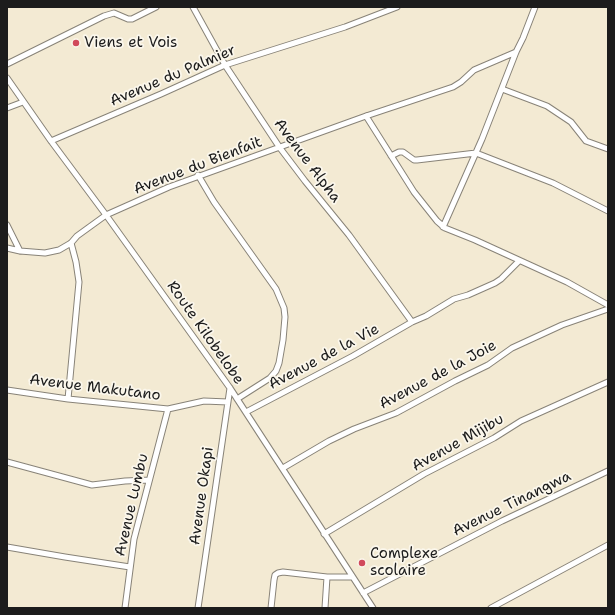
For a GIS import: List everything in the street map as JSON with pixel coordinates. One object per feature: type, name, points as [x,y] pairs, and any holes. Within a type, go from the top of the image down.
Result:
[{"type":"street","points":[[7,64],[104,16],[114,14],[132,19],[156,7]]},
{"type":"street","name":"Avenue Alpha","points":[[193,7],[225,65],[280,148],[349,235],[412,322]]},
{"type":"street","name":"Avenue du Palmier","points":[[51,141],[167,92],[225,65],[345,27],[397,7]]},
{"type":"street","points":[[443,227],[476,153],[535,7]]},
{"type":"street","name":"Avenue du Bienfait","points":[[7,248],[20,251],[45,253],[59,250],[71,243],[77,236],[106,215],[169,187],[198,175],[280,148],[366,116],[454,87],[474,70],[516,52]]},
{"type":"street","name":"Route Kilobelobe","points":[[7,78],[238,399],[373,608]]},
{"type":"street","points":[[502,89],[547,106],[571,122],[586,141],[608,149]]},
{"type":"street","points":[[7,108],[23,102]]},
{"type":"street","points":[[366,116],[414,192],[443,227],[567,282],[608,305]]},
{"type":"street","points":[[391,156],[399,152],[403,152],[414,160],[418,160],[476,153],[554,183],[608,210]]},
{"type":"street","points":[[198,175],[214,202],[276,289],[284,308],[285,316],[283,340],[279,364],[276,371],[270,378],[238,399]]},
{"type":"street","points":[[7,225],[20,251]]},
{"type":"street","points":[[68,399],[79,282],[71,243]]},
{"type":"street","name":"Avenue de la Vie","points":[[246,412],[353,356],[454,299],[468,295],[495,283],[501,279],[519,260]]},
{"type":"street","name":"Avenue de la Joie","points":[[283,468],[329,441],[354,429],[396,413],[488,365],[512,348],[562,325],[608,310]]},
{"type":"street","name":"Avenue Mijibu","points":[[324,534],[424,474],[494,438],[521,421],[608,382]]},
{"type":"street","name":"Avenue Okapi","points":[[198,608],[230,388]]},
{"type":"street","name":"Avenue Makutano","points":[[7,390],[68,399],[168,409],[204,401],[228,402]]},
{"type":"street","name":"Avenue Lumbu","points":[[125,608],[134,539],[168,409]]},
{"type":"street","points":[[7,462],[92,485],[149,480]]},
{"type":"street","name":"Avenue Tinangwa","points":[[363,593],[502,521],[608,471]]},
{"type":"street","points":[[491,608],[608,545]]},
{"type":"street","points":[[7,547],[130,567]]},
{"type":"street","points":[[271,608],[275,575],[278,573],[282,572],[327,577],[352,577]]},
{"type":"street","points":[[326,608],[327,577]]},
{"type":"place","name":"Viens et Vois","points":[[76,43]]},
{"type":"place","name":"Complexe scolaire","points":[[362,563]]}]
